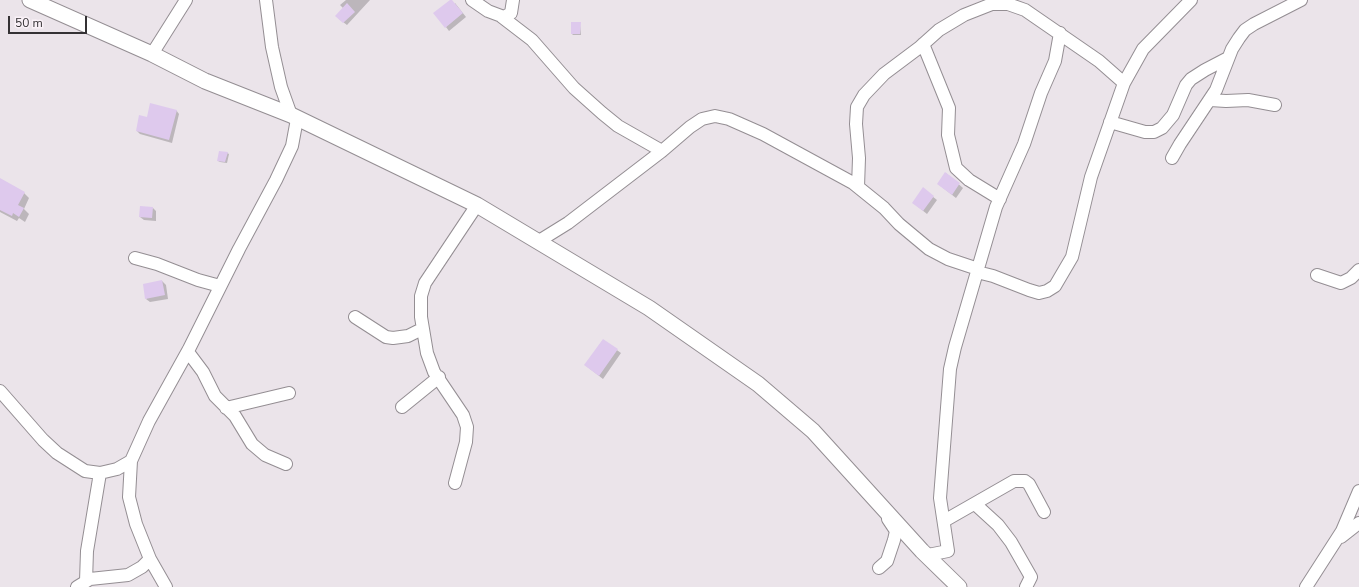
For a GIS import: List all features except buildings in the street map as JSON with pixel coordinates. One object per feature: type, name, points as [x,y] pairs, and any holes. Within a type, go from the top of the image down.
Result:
[{"type":"street","points":[[30,0],[152,54],[205,81],[294,117],[477,205],[649,308],[758,384],[814,431],[878,504],[958,587]]},
{"type":"street","points":[[152,54],[186,0]]},
{"type":"street","points":[[166,587],[150,559],[136,524],[129,497],[131,461],[149,421],[188,352],[292,146],[294,117],[281,86],[272,47],[266,0]]},
{"type":"street","points":[[472,0],[488,11],[502,17],[532,40],[574,88],[618,126],[662,151]]},
{"type":"street","points":[[502,17],[508,16],[511,13],[513,0]]},
{"type":"street","points":[[539,241],[568,223],[702,119],[715,116],[729,119],[763,134],[858,187],[884,208],[899,224],[930,249],[948,259],[1029,290],[1039,292],[1047,291],[1055,286],[1072,257],[1091,178],[1124,83],[1143,49],[1191,0]]},
{"type":"street","points":[[1172,158],[1216,90],[1232,49],[1245,30],[1301,0]]},
{"type":"street","points":[[858,187],[859,158],[856,124],[858,107],[864,95],[884,74],[939,30],[964,15],[989,3],[1008,4],[1025,10],[1099,61],[1124,83]]},
{"type":"street","points":[[928,555],[948,551],[940,498],[950,369],[961,325],[1000,199],[1024,144],[1041,93],[1055,62],[1060,33]]},
{"type":"street","points":[[923,44],[948,104],[948,135],[956,168],[969,180],[1000,199]]},
{"type":"street","points":[[1110,122],[1146,132],[1154,132],[1162,128],[1173,115],[1186,85],[1191,79],[1228,58]]},
{"type":"street","points":[[1210,100],[1226,102],[1248,100],[1274,105]]},
{"type":"street","points":[[455,483],[466,442],[467,427],[463,415],[439,377],[434,372],[427,353],[422,330],[421,296],[425,283],[477,205]]},
{"type":"street","points":[[135,258],[220,286]]},
{"type":"street","points":[[1317,275],[1340,283],[1351,278],[1359,270]]},
{"type":"street","points":[[356,317],[386,337],[393,338],[408,336],[422,330]]},
{"type":"street","points":[[188,352],[203,372],[215,396],[235,416],[258,450],[286,464]]},
{"type":"street","points":[[402,407],[439,377]]},
{"type":"street","points":[[0,390],[31,428],[57,453],[85,471],[100,473],[117,469],[131,461]]},
{"type":"street","points":[[226,408],[289,393]]},
{"type":"street","points":[[83,585],[100,473]]},
{"type":"street","points":[[944,521],[1014,481],[1025,481],[1034,490],[1044,512]]},
{"type":"street","points":[[1306,587],[1342,531],[1359,491]]},
{"type":"street","points":[[878,504],[896,531],[892,552],[887,561],[879,568]]},
{"type":"street","points":[[975,504],[998,525],[1011,542],[1031,577],[1026,587]]},
{"type":"street","points":[[1334,542],[1353,534],[1359,523]]},
{"type":"street","points":[[83,585],[95,578],[128,575],[142,567],[150,559]]}]
